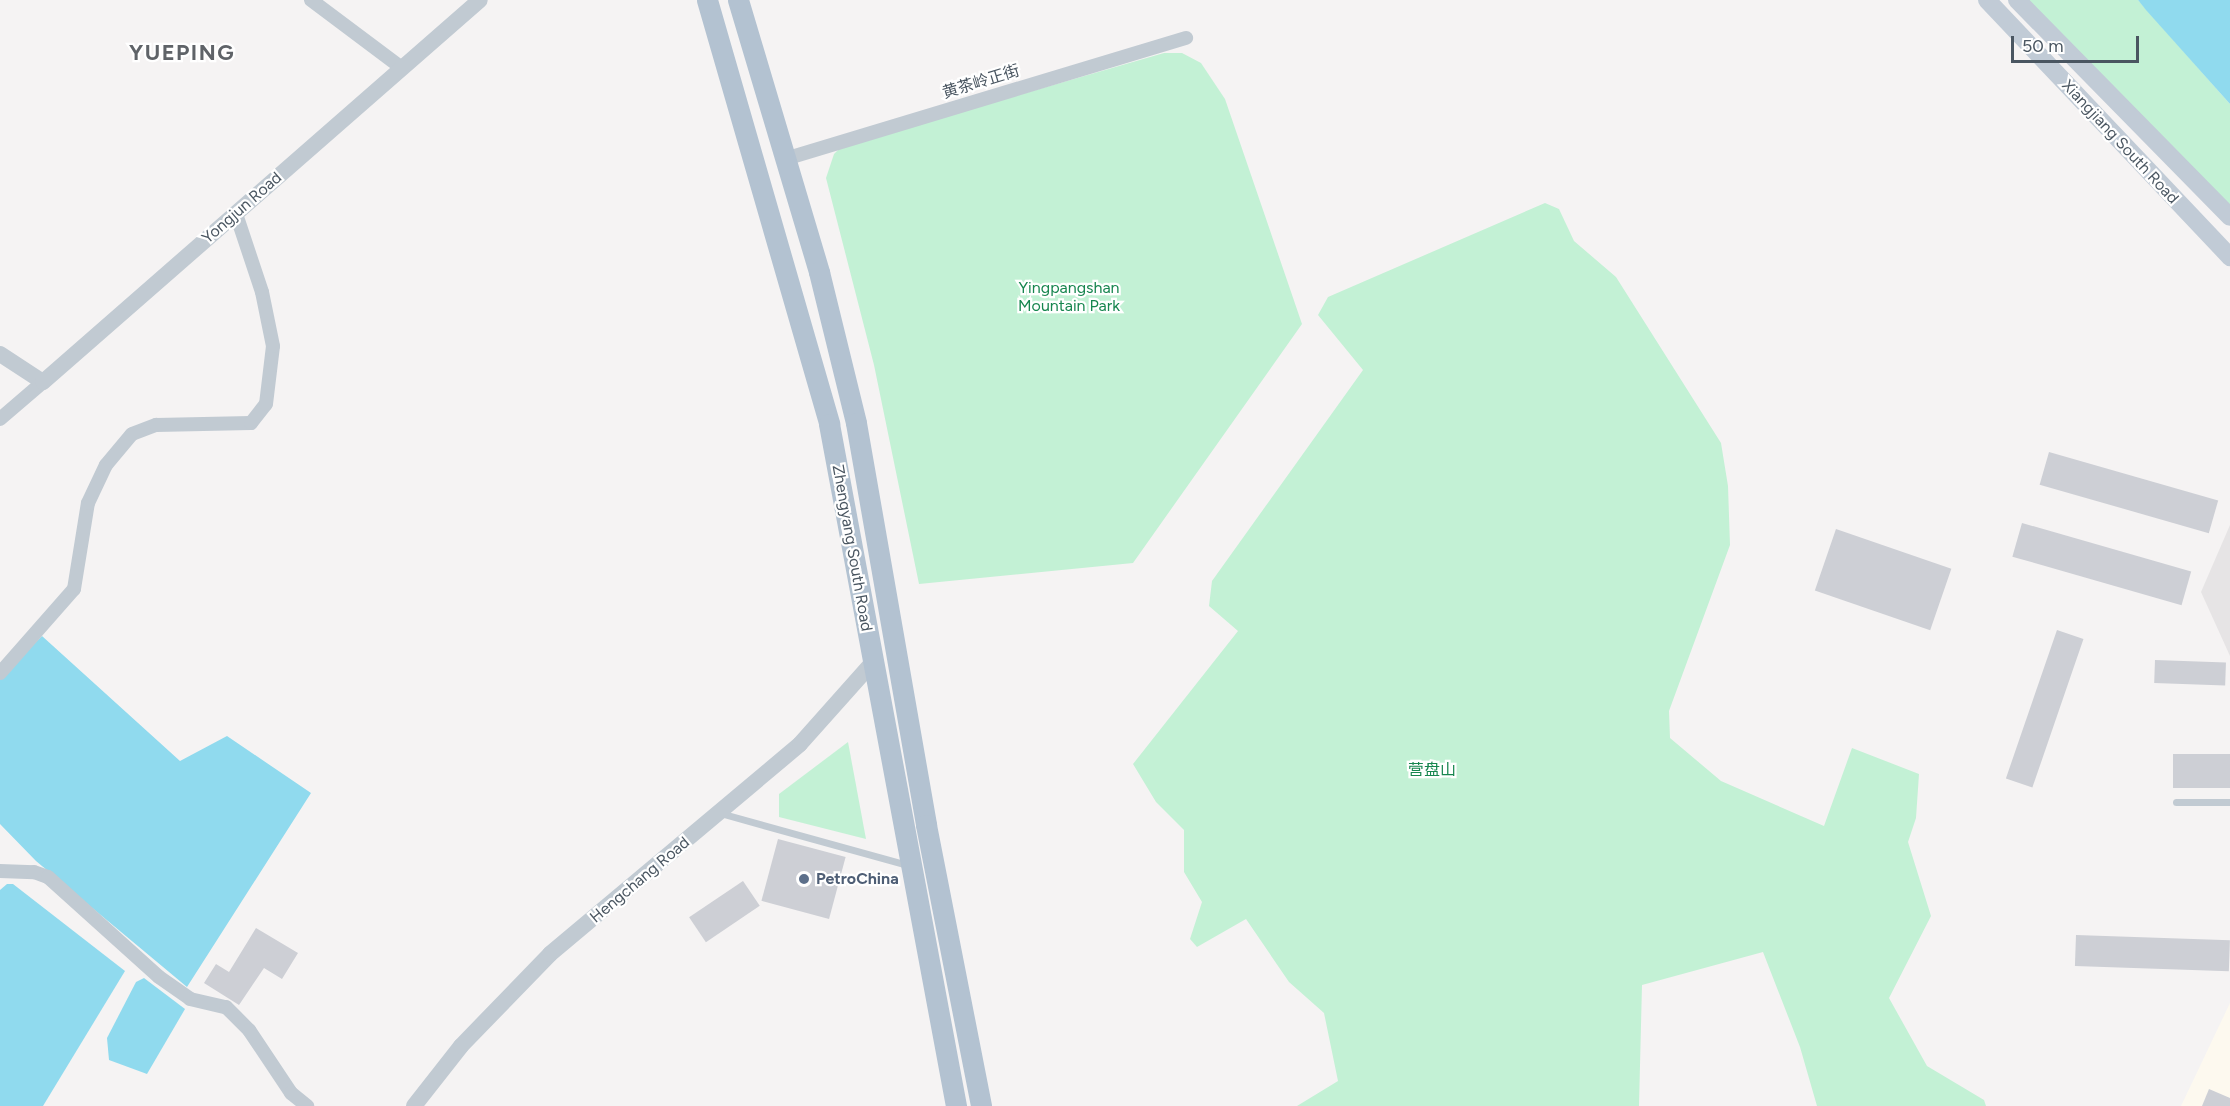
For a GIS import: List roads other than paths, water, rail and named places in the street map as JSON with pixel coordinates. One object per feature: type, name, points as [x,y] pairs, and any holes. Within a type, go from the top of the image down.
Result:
[{"type":"main road","name":"Zhengyang South Road","points":[[707,0],[829,424],[956,1106]]},
{"type":"main road","name":"Zhengyang South Road","points":[[738,0],[819,272],[856,423],[926,825],[981,1106]]},
{"type":"main road","name":"Xiangjiang South Road","points":[[1987,0],[2230,258]]},
{"type":"main road","name":"Xiangjiang South Road","points":[[2017,0],[2230,218]]},
{"type":"street","points":[[311,0],[402,68]]},
{"type":"street","name":"Yongjun Road","points":[[43,382],[480,0]]},
{"type":"street","name":"黄茶岭正街","points":[[785,159],[1186,38]]},
{"type":"street","points":[[0,673],[74,589],[88,503],[106,465],[132,434],[156,425],[251,423],[266,404],[273,346],[262,292],[236,214]]},
{"type":"street","points":[[0,354],[43,382],[0,419]]},
{"type":"street","name":"Hengchang Road","points":[[414,1106],[461,1046],[550,954],[800,744],[873,662]]},
{"type":"street","points":[[0,871],[34,872],[48,877],[159,977],[189,999],[226,1007],[249,1030],[291,1093],[307,1106]]},
{"type":"lane","points":[[2176,802],[2230,802]]},
{"type":"lane","points":[[720,813],[910,866]]},
{"type":"water","points":[[2138,0],[2230,0],[2230,104],[2146,10]]},
{"type":"water","points":[[42,636],[180,761],[227,736],[311,793],[187,987],[36,861],[0,824],[0,677]]},
{"type":"water","points":[[7,884],[13,884],[125,971],[43,1106],[0,1106],[0,890]]},
{"type":"water","points":[[144,978],[185,1009],[147,1074],[109,1060],[107,1038],[136,982]]},
{"type":"place","name":"PetroChina","points":[[804,879]]},
{"type":"district","name":"YUEPING","points":[[182,53]]},
{"type":"park label","name":"Yingpangshan Mountain Park","points":[[1069,297]]},
{"type":"park label","name":"营盘山","points":[[1432,770]]}]
